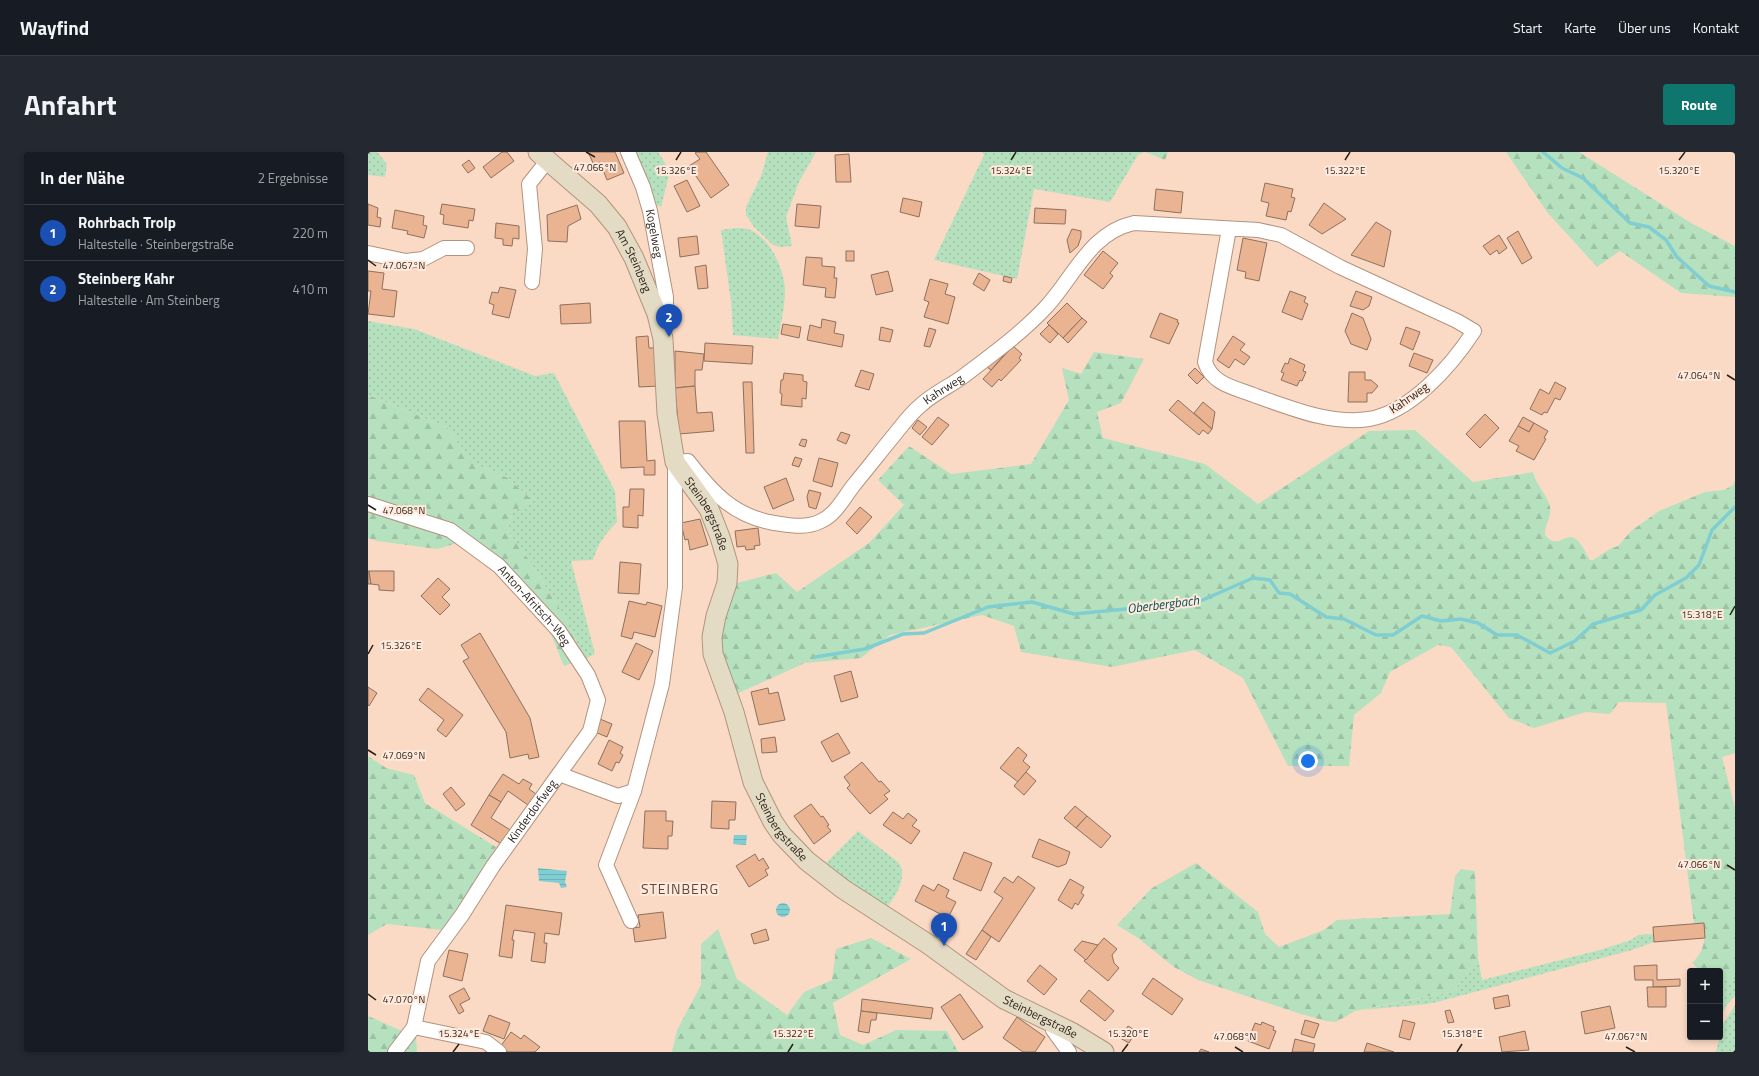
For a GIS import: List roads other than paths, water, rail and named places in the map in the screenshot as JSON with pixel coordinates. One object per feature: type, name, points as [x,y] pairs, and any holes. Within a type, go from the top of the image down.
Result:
[{"type":"main road","name":"Am Steinberg","points":[[543,156],[598,204],[617,227],[634,258],[657,314],[663,338],[668,414],[675,462]]},
{"type":"main road","name":"Steinbergstraße","points":[[675,462],[709,509],[726,555],[728,573],[727,583],[714,627],[712,647],[734,712],[753,782],[773,822],[782,835],[807,861],[839,886],[928,944],[994,993],[1017,1007],[1073,1033],[1104,1052]]},
{"type":"street","name":"Kogelweg","points":[[628,152],[643,187],[650,211],[666,297],[666,303],[657,314]]},
{"type":"street","name":"Am Steinberg","points":[[532,282],[535,249],[530,184],[543,156]]},
{"type":"street","name":"Kahrweg","points":[[675,462],[688,461],[706,485],[722,501],[750,517],[789,525],[803,526],[821,522],[836,508],[917,408],[929,398],[960,378],[1037,316],[1056,296],[1085,256],[1103,236],[1114,229],[1134,223],[1258,230],[1280,235],[1340,267],[1474,330],[1452,362],[1428,386],[1398,408],[1383,415],[1369,419],[1341,420],[1322,417],[1282,405],[1222,383],[1210,374],[1205,362],[1229,229]]},
{"type":"street","points":[[368,253],[406,261],[423,259],[444,248],[467,248]]},
{"type":"street","points":[[631,921],[606,865],[634,791],[662,684],[675,587],[675,462]]},
{"type":"street","name":"Anton-Afritsch-Weg","points":[[368,504],[450,530],[499,566],[559,631],[588,675],[598,700],[590,731],[559,774]]},
{"type":"street","name":"Kinderdorfweg","points":[[414,1027],[428,961],[462,915],[493,866],[559,774],[618,796],[634,791]]},
{"type":"street","points":[[1053,1024],[1053,1030],[1069,1052]]},
{"type":"street","points":[[395,1052],[414,1027],[486,1042],[500,1052]]},
{"type":"water","points":[[734,835],[747,835],[746,845],[733,844]]},
{"type":"water","points":[[538,868],[567,871],[565,882],[567,887],[561,888],[559,883],[539,881]]},
{"type":"water","points":[[780,903],[786,903],[790,907],[790,913],[786,917],[780,917],[776,913],[776,907]]},
{"type":"waterway","points":[[1543,152],[1562,168],[1583,178],[1630,223],[1649,227],[1666,240],[1677,257],[1709,286],[1735,292]]},
{"type":"waterway","name":"Oberbergbach","points":[[815,657],[865,649],[903,634],[924,633],[988,607],[1032,602],[1074,614],[1198,602],[1253,578],[1270,580],[1279,593],[1290,594],[1326,617],[1344,619],[1376,635],[1393,635],[1422,616],[1441,621],[1461,619],[1478,623],[1497,635],[1517,635],[1550,653],[1575,641],[1593,624],[1641,610],[1655,595],[1686,578],[1699,565],[1712,530],[1735,507]]},
{"type":"place","name":"Steinberg Kahr","points":[[669,337]]},
{"type":"place","name":"Rohrbach Trolp","points":[[944,946]]},
{"type":"district","name":"STEINBERG","points":[[680,889]]}]
